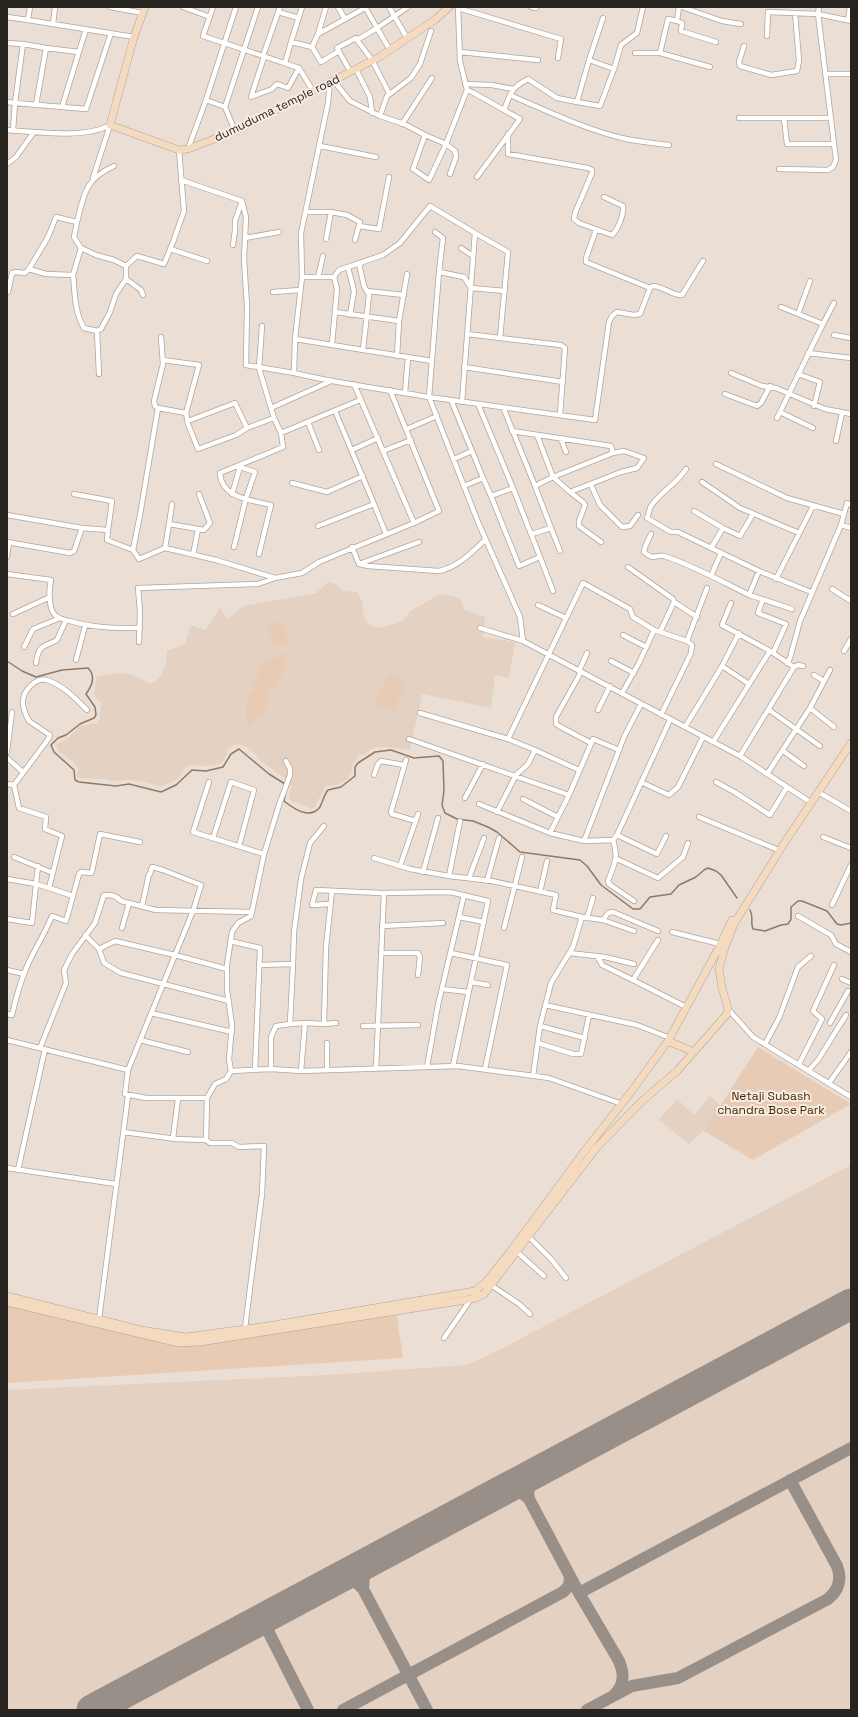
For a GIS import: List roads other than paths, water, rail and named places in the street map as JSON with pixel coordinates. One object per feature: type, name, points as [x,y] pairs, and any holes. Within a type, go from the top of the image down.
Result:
[{"type":"main road","name":"dumuduma temple road","points":[[110,125],[179,150],[188,149],[235,131],[372,60],[390,50],[436,19],[449,7]]},
{"type":"main road","points":[[110,125],[134,37],[144,10]]},
{"type":"main road","points":[[7,1296],[72,1316],[99,1319],[142,1330],[186,1337],[475,1291],[486,1282],[513,1248],[583,1153],[622,1104],[669,1039],[730,923],[807,800],[851,736]]},
{"type":"main road","points":[[7,1302],[72,1316],[168,1341],[188,1343],[471,1299],[481,1296],[529,1237],[597,1147],[641,1102],[677,1071],[724,1017],[728,1009],[722,988],[719,969],[725,947],[734,924],[783,845],[851,743]]},
{"type":"main road","points":[[669,1039],[694,1052]]},
{"type":"street","points":[[28,20],[30,7]]},
{"type":"street","points":[[53,24],[56,7]]},
{"type":"street","points":[[110,7],[144,10]]},
{"type":"street","points":[[182,7],[210,17]]},
{"type":"street","points":[[213,7],[204,36],[300,68],[313,91]]},
{"type":"street","points":[[188,149],[206,100],[236,7]]},
{"type":"street","points":[[235,131],[225,107],[258,7]]},
{"type":"street","points":[[285,63],[302,7]]},
{"type":"street","points":[[312,47],[318,34],[326,7]]},
{"type":"street","points":[[338,7],[345,18]]},
{"type":"street","points":[[389,7],[408,38]]},
{"type":"street","points":[[372,113],[370,97],[337,48],[356,38],[357,40],[408,7]]},
{"type":"street","points":[[425,135],[413,169],[429,180],[446,144],[467,90],[460,52],[458,7],[561,39],[558,58]]},
{"type":"street","points":[[504,110],[513,89],[528,79],[557,98],[600,106],[621,45],[637,33],[643,7]]},
{"type":"street","points":[[677,21],[681,7],[722,20],[741,24]]},
{"type":"street","points":[[780,169],[828,170],[833,167],[836,160],[818,7]]},
{"type":"street","points":[[767,36],[768,10],[818,14],[849,21],[850,7]]},
{"type":"street","points":[[318,34],[365,8],[390,50]]},
{"type":"street","points":[[299,18],[279,9],[251,98],[272,89],[277,84],[288,88],[300,68]]},
{"type":"street","points":[[744,46],[739,62],[740,66],[771,75],[797,71],[799,60],[795,13]]},
{"type":"street","points":[[7,17],[134,37]]},
{"type":"street","points":[[577,102],[603,18]]},
{"type":"street","points":[[660,53],[668,19],[682,22],[681,31],[716,42]]},
{"type":"street","points":[[62,107],[86,29]]},
{"type":"street","points":[[380,116],[389,93],[411,78],[420,64],[431,31]]},
{"type":"street","points":[[7,102],[86,109],[111,33]]},
{"type":"street","points":[[357,40],[372,60],[389,93]]},
{"type":"street","points":[[291,42],[312,47],[321,62],[339,51]]},
{"type":"street","points":[[7,43],[79,52]]},
{"type":"street","points":[[13,130],[15,102],[23,44]]},
{"type":"street","points":[[36,105],[46,48]]},
{"type":"street","points":[[460,52],[538,60]]},
{"type":"street","points":[[635,53],[660,53],[710,67]]},
{"type":"street","points":[[589,60],[614,69]]},
{"type":"street","points":[[826,74],[851,74]]},
{"type":"street","points":[[402,124],[432,78]]},
{"type":"street","points":[[332,81],[350,101],[372,113],[402,124],[446,144],[456,153],[450,174]]},
{"type":"street","points":[[294,373],[295,339],[302,277],[301,233],[320,146],[332,81]]},
{"type":"street","points":[[465,84],[492,85],[513,89]]},
{"type":"street","points":[[467,90],[520,119],[477,177]]},
{"type":"street","points":[[510,94],[559,116],[603,132],[626,139],[669,145]]},
{"type":"street","points":[[206,100],[225,107]]},
{"type":"street","points":[[739,118],[831,118]]},
{"type":"street","points":[[784,118],[787,144],[833,144]]},
{"type":"street","points":[[7,130],[34,132],[94,132],[110,125]]},
{"type":"street","points":[[110,125],[93,179],[84,193],[76,222],[74,237],[81,248],[126,266]]},
{"type":"street","points":[[7,164],[16,157],[34,132]]},
{"type":"street","points":[[508,134],[508,154],[588,168],[592,170],[574,219],[579,223],[609,235],[613,234],[624,210],[622,205],[604,197]]},
{"type":"street","points":[[320,146],[376,157]]},
{"type":"street","points":[[81,248],[73,275],[77,311],[84,328],[97,331],[101,329],[110,312],[116,294],[126,278],[126,266],[137,256],[164,264],[184,212],[179,150]]},
{"type":"street","points":[[93,179],[102,172],[114,166]]},
{"type":"street","points":[[359,226],[379,229],[389,177]]},
{"type":"street","points":[[181,180],[242,201]]},
{"type":"street","points":[[242,201],[246,218],[244,259],[247,306],[246,365],[294,373],[329,382],[354,384],[462,402],[595,420],[609,322],[614,313],[617,312],[634,315],[640,314],[650,288],[654,285],[678,295],[682,295],[703,262]]},
{"type":"street","points":[[233,245],[235,230],[234,220],[242,201]]},
{"type":"street","points":[[332,344],[337,290],[334,277],[339,270],[382,255],[400,243],[430,206],[508,252],[500,338]]},
{"type":"street","points":[[306,212],[331,212],[348,215],[360,222],[355,240]]},
{"type":"street","points":[[326,239],[331,212]]},
{"type":"street","points":[[8,292],[9,275],[14,272],[25,273],[29,269],[48,237],[56,217],[76,222]]},
{"type":"street","points":[[596,230],[586,262],[650,288]]},
{"type":"street","points":[[245,238],[279,232]]},
{"type":"street","points":[[435,232],[443,238],[438,272],[429,397],[485,540],[520,617],[523,641]]},
{"type":"street","points":[[462,402],[475,233]]},
{"type":"street","points":[[460,248],[473,256]]},
{"type":"street","points":[[170,249],[207,262]]},
{"type":"street","points":[[318,277],[323,256]]},
{"type":"street","points":[[359,264],[369,295],[363,350]]},
{"type":"street","points":[[348,267],[354,291],[350,315]]},
{"type":"street","points":[[29,269],[46,274],[73,275]]},
{"type":"street","points":[[438,272],[464,277],[471,288]]},
{"type":"street","points":[[397,356],[399,321],[407,274]]},
{"type":"street","points":[[302,277],[334,277]]},
{"type":"street","points":[[126,278],[141,290],[143,295]]},
{"type":"street","points":[[798,314],[810,281]]},
{"type":"street","points":[[471,288],[505,291]]},
{"type":"street","points":[[273,292],[300,290]]},
{"type":"street","points":[[367,291],[404,295]]},
{"type":"street","points":[[777,418],[834,302]]},
{"type":"street","points":[[781,307],[823,324]]},
{"type":"street","points":[[335,312],[399,321]]},
{"type":"street","points":[[259,554],[271,506],[232,494],[223,486],[220,473],[283,447],[281,433],[274,418],[259,368],[262,326]]},
{"type":"street","points":[[97,331],[98,374]]},
{"type":"street","points":[[467,334],[564,347],[560,415]]},
{"type":"street","points":[[834,336],[851,338]]},
{"type":"street","points":[[161,337],[163,360],[154,406],[186,413]]},
{"type":"street","points":[[295,339],[432,361]]},
{"type":"street","points":[[808,353],[851,358]]},
{"type":"street","points":[[405,393],[408,358]]},
{"type":"street","points":[[163,360],[199,365],[186,413],[198,448],[236,435],[247,428],[274,418]]},
{"type":"street","points":[[464,367],[563,382]]},
{"type":"street","points":[[731,373],[762,386],[770,386],[789,393],[824,410],[851,414]]},
{"type":"street","points":[[798,374],[820,382],[814,406]]},
{"type":"street","points":[[272,408],[329,382]]},
{"type":"street","points":[[354,384],[414,523]]},
{"type":"street","points":[[725,394],[757,406],[761,403],[770,386]]},
{"type":"street","points":[[139,642],[140,611],[138,588],[258,584],[275,578],[302,573],[319,562],[352,547],[414,523],[439,511],[390,390]]},
{"type":"street","points":[[281,433],[360,400]]},
{"type":"street","points":[[451,400],[519,566],[540,557]]},
{"type":"street","points":[[188,421],[235,403],[247,428]]},
{"type":"street","points":[[478,404],[514,488],[553,591]]},
{"type":"street","points":[[503,407],[560,551]]},
{"type":"street","points":[[133,550],[158,408]]},
{"type":"street","points":[[335,411],[386,534]]},
{"type":"street","points":[[780,412],[813,428]]},
{"type":"street","points":[[836,441],[842,413]]},
{"type":"street","points":[[407,429],[437,416]]},
{"type":"street","points":[[308,422],[319,450]]},
{"type":"street","points":[[512,431],[611,446],[613,452]]},
{"type":"street","points":[[537,435],[553,477],[585,505],[579,521],[579,526],[601,542]]},
{"type":"street","points":[[352,450],[378,438]]},
{"type":"street","points":[[561,439],[566,452]]},
{"type":"street","points":[[383,451],[411,440]]},
{"type":"street","points":[[454,460],[472,451]]},
{"type":"street","points":[[534,486],[613,452],[624,451],[644,458],[637,468],[621,472],[570,492]]},
{"type":"street","points":[[716,464],[787,498],[844,514]]},
{"type":"street","points":[[232,494],[240,467],[255,472],[246,498],[234,547]]},
{"type":"street","points":[[686,469],[680,479],[660,495],[651,506],[647,518],[671,532],[678,532],[759,572],[812,592]]},
{"type":"street","points":[[292,483],[327,492],[363,476]]},
{"type":"street","points":[[464,486],[483,478]]},
{"type":"street","points":[[702,482],[740,508],[799,533]]},
{"type":"street","points":[[591,485],[604,508],[624,527],[630,526],[638,515]]},
{"type":"street","points":[[491,496],[514,488]]},
{"type":"street","points":[[74,494],[112,501],[107,540],[133,550],[139,559],[165,548],[275,578]]},
{"type":"street","points":[[169,524],[204,530],[210,523],[199,494]]},
{"type":"street","points":[[787,663],[790,658],[800,621],[840,525],[847,503],[851,505]]},
{"type":"street","points":[[165,548],[172,504]]},
{"type":"street","points":[[318,526],[374,504]]},
{"type":"street","points":[[776,579],[813,506]]},
{"type":"street","points":[[694,511],[740,536],[753,514]]},
{"type":"street","points":[[7,515],[82,528],[108,530]]},
{"type":"street","points":[[840,525],[851,528]]},
{"type":"street","points":[[7,557],[8,542],[70,553],[74,551],[82,528]]},
{"type":"street","points":[[532,534],[551,528]]},
{"type":"street","points":[[711,548],[723,528]]},
{"type":"street","points":[[193,555],[198,529]]},
{"type":"street","points":[[651,534],[644,548],[644,552],[646,554],[655,558],[663,556],[711,576],[749,595],[792,609]]},
{"type":"street","points":[[359,564],[368,566],[439,571],[449,569],[458,564],[485,540]]},
{"type":"street","points":[[359,564],[419,542]]},
{"type":"street","points":[[352,547],[359,564]]},
{"type":"street","points":[[711,576],[721,553]]},
{"type":"street","points":[[628,567],[670,595],[674,602],[697,617]]},
{"type":"street","points":[[749,595],[759,572]]},
{"type":"street","points":[[7,574],[51,580],[49,590],[53,612],[60,618],[85,626],[108,629],[140,628]]},
{"type":"street","points":[[508,739],[583,583],[630,610],[632,617],[654,630],[687,641],[692,645],[691,653],[661,715]]},
{"type":"street","points":[[687,641],[707,588]]},
{"type":"street","points":[[832,589],[851,601]]},
{"type":"street","points":[[13,614],[50,597]]},
{"type":"street","points":[[713,742],[749,684],[772,652],[786,624],[758,613],[763,599]]},
{"type":"street","points":[[660,632],[674,602]]},
{"type":"street","points":[[731,603],[722,625],[772,652],[794,667]]},
{"type":"street","points":[[538,605],[566,618]]},
{"type":"street","points":[[24,647],[32,629],[60,618]]},
{"type":"street","points":[[36,663],[38,651],[44,645],[56,640],[66,620]]},
{"type":"street","points":[[76,660],[85,626]]},
{"type":"street","points":[[480,628],[523,641],[610,686],[670,720],[740,756],[807,800]]},
{"type":"street","points":[[622,693],[634,673],[654,630]]},
{"type":"street","points":[[685,727],[722,666],[739,633]]},
{"type":"street","points":[[623,635],[646,647]]},
{"type":"street","points":[[844,651],[851,639]]},
{"type":"street","points":[[588,653],[556,716],[556,721],[559,726],[591,743]]},
{"type":"street","points":[[610,661],[634,673]]},
{"type":"street","points":[[740,756],[794,667],[798,665],[803,666]]},
{"type":"street","points":[[722,666],[749,684]]},
{"type":"street","points":[[767,774],[810,708],[830,670]]},
{"type":"street","points":[[814,675],[824,681]]},
{"type":"street","points":[[49,888],[62,836],[45,829],[46,817],[19,808],[14,785],[50,737],[48,733],[28,720],[23,699],[27,689],[32,684],[40,680],[49,681],[72,696],[87,710]]},
{"type":"street","points":[[598,710],[610,686]]},
{"type":"street","points":[[584,840],[619,750],[641,704]]},
{"type":"street","points":[[810,708],[834,726]]},
{"type":"street","points":[[769,710],[820,746]]},
{"type":"street","points":[[7,752],[12,712]]},
{"type":"street","points":[[420,713],[508,739],[579,770]]},
{"type":"street","points":[[613,840],[617,835],[670,720]]},
{"type":"street","points":[[641,782],[669,795],[678,787],[702,737]]},
{"type":"street","points":[[409,739],[516,775],[569,795]]},
{"type":"street","points":[[550,833],[569,795],[593,739],[619,750]]},
{"type":"street","points":[[497,812],[516,775],[528,764],[535,750]]},
{"type":"street","points":[[783,751],[804,766]]},
{"type":"street","points":[[7,758],[23,772]]},
{"type":"street","points":[[232,1071],[229,1059],[232,1032],[226,969],[230,941],[232,932],[238,923],[251,916],[264,854],[289,778],[290,769],[286,761]]},
{"type":"street","points":[[374,775],[378,764],[381,761],[405,763],[391,812],[392,814],[416,821]]},
{"type":"street","points":[[465,798],[483,764]]},
{"type":"street","points":[[209,782],[193,832],[264,854]]},
{"type":"street","points":[[213,838],[231,782],[254,790],[239,846]]},
{"type":"street","points":[[716,782],[770,815],[787,787]]},
{"type":"street","points":[[7,784],[14,785]]},
{"type":"street","points":[[818,792],[851,811]]},
{"type":"street","points":[[523,799],[558,817]]},
{"type":"street","points":[[479,804],[550,833],[584,840],[613,840]]},
{"type":"street","points":[[400,866],[418,814]]},
{"type":"street","points":[[699,817],[776,849]]},
{"type":"street","points":[[423,872],[438,818]]},
{"type":"street","points":[[448,876],[460,821]]},
{"type":"street","points":[[290,1024],[294,964],[294,932],[301,879],[310,843],[324,826]]},
{"type":"street","points":[[7,1014],[12,1015],[24,974],[52,916],[66,921],[79,874],[81,872],[91,873],[100,834],[140,842]]},
{"type":"street","points":[[617,835],[657,854],[666,836]]},
{"type":"street","points":[[823,837],[851,848]]},
{"type":"street","points":[[469,878],[484,838]]},
{"type":"street","points":[[487,881],[499,838]]},
{"type":"street","points":[[613,840],[616,848],[617,859],[608,881],[609,884],[634,901]]},
{"type":"street","points":[[617,859],[658,878],[684,857],[688,842]]},
{"type":"street","points":[[14,857],[53,872]]},
{"type":"street","points":[[504,928],[522,857]]},
{"type":"street","points":[[374,858],[423,872],[487,881],[556,895],[553,910],[584,918],[603,920],[634,930]]},
{"type":"street","points":[[540,892],[547,861]]},
{"type":"street","points":[[832,905],[851,865]]},
{"type":"street","points":[[7,919],[32,923],[38,866]]},
{"type":"street","points":[[142,906],[152,867],[201,885],[194,911],[128,1070],[124,1092],[128,1096],[178,1099],[207,1098]]},
{"type":"street","points":[[7,879],[36,884],[73,896]]},
{"type":"street","points":[[330,904],[312,905],[316,890],[384,893],[450,892],[488,901],[453,1066]]},
{"type":"street","points":[[324,1024],[326,947],[332,891]]},
{"type":"street","points":[[376,1068],[384,893]]},
{"type":"street","points":[[18,1170],[42,1048],[66,983],[64,970],[72,954],[95,923],[104,895],[112,895],[118,897],[121,901],[156,910],[252,912]]},
{"type":"street","points":[[427,1067],[442,989],[464,895]]},
{"type":"street","points":[[533,1076],[540,1026],[551,983],[572,948],[593,898]]},
{"type":"street","points":[[122,928],[129,903]]},
{"type":"street","points":[[603,920],[608,913],[613,912],[658,931]]},
{"type":"street","points":[[798,916],[831,935],[836,944],[851,951]]},
{"type":"street","points":[[459,917],[484,922]]},
{"type":"street","points":[[382,926],[443,922]]},
{"type":"street","points":[[672,932],[720,944]]},
{"type":"street","points":[[85,935],[99,949],[104,963],[121,973],[229,1001]]},
{"type":"street","points":[[633,980],[658,940]]},
{"type":"street","points":[[99,949],[116,941],[226,969]]},
{"type":"street","points":[[230,941],[260,948],[255,1070]]},
{"type":"street","points":[[381,953],[418,953],[420,958],[418,975]]},
{"type":"street","points":[[451,953],[507,965],[485,1069]]},
{"type":"street","points":[[569,953],[634,964]]},
{"type":"street","points":[[765,1044],[779,1018],[798,967],[811,956]]},
{"type":"street","points":[[598,957],[602,965],[686,1007]]},
{"type":"street","points":[[259,965],[294,964]]},
{"type":"street","points":[[834,965],[813,1011],[822,1019],[838,1027]]},
{"type":"street","points":[[7,970],[24,974]]},
{"type":"street","points":[[842,979],[851,983]]},
{"type":"street","points":[[471,982],[488,985]]},
{"type":"street","points":[[442,989],[468,992]]},
{"type":"street","points":[[830,1023],[848,991]]},
{"type":"street","points":[[545,1005],[637,1025],[669,1039]]},
{"type":"street","points":[[728,1009],[753,1036],[851,1097]]},
{"type":"street","points":[[151,1013],[232,1032]]},
{"type":"street","points":[[538,1043],[577,1055],[581,1054],[589,1015]]},
{"type":"street","points":[[809,1070],[818,1060],[846,1015]]},
{"type":"street","points":[[799,1064],[822,1019]]},
{"type":"street","points":[[301,1071],[305,1023]]},
{"type":"street","points":[[271,1069],[271,1037],[276,1026],[305,1023],[336,1023]]},
{"type":"street","points":[[363,1026],[418,1025]]},
{"type":"street","points":[[540,1026],[585,1038]]},
{"type":"street","points":[[7,1040],[128,1070]]},
{"type":"street","points":[[140,1040],[188,1052]]},
{"type":"street","points":[[327,1043],[327,1070]]},
{"type":"street","points":[[829,1083],[851,1052]]},
{"type":"street","points":[[232,1071],[271,1069],[301,1071],[453,1066],[548,1078],[622,1104]]},
{"type":"street","points":[[206,1140],[207,1098],[215,1084],[226,1079],[232,1071]]},
{"type":"street","points":[[99,1319],[128,1096]]},
{"type":"street","points":[[173,1138],[178,1099]]},
{"type":"street","points":[[123,1132],[206,1140],[210,1143],[232,1143],[239,1147],[264,1146],[262,1194],[245,1328]]},
{"type":"street","points":[[7,1168],[116,1184]]},
{"type":"street","points":[[529,1237],[551,1259],[566,1278]]},
{"type":"street","points":[[517,1252],[544,1276]]},
{"type":"street","points":[[491,1285],[519,1304],[530,1314]]},
{"type":"street","points":[[444,1338],[471,1299]]},
{"type":"waterway","points":[[7,661],[22,671],[36,677],[62,670],[88,668],[92,674],[90,688],[86,694],[95,707],[96,715],[94,718],[80,724],[66,735],[58,738],[51,745],[54,752],[74,770],[75,780],[79,782],[116,786],[129,784],[161,792],[176,785],[192,770],[206,771],[223,767],[231,754],[239,749],[269,774],[285,784]]},
{"type":"waterway","points":[[285,795],[284,801],[292,807],[302,812],[312,813],[320,807],[328,790],[341,787],[355,776],[355,767],[358,763],[375,752],[391,750],[414,758],[439,756],[443,761],[444,791],[442,805],[445,813],[457,819],[473,821],[488,827],[497,832],[520,852],[580,860],[587,866],[601,885],[633,909],[640,909],[650,897],[671,894],[679,885],[696,877],[708,868],[721,875],[737,898]]},
{"type":"waterway","points":[[750,910],[753,929],[765,931],[788,924],[791,919],[791,907],[798,901],[802,901],[827,911],[837,924],[841,925],[851,923]]},
{"type":"park label","name":"Netaji Subash chandra Bose Park","points":[[771,1103]]}]
